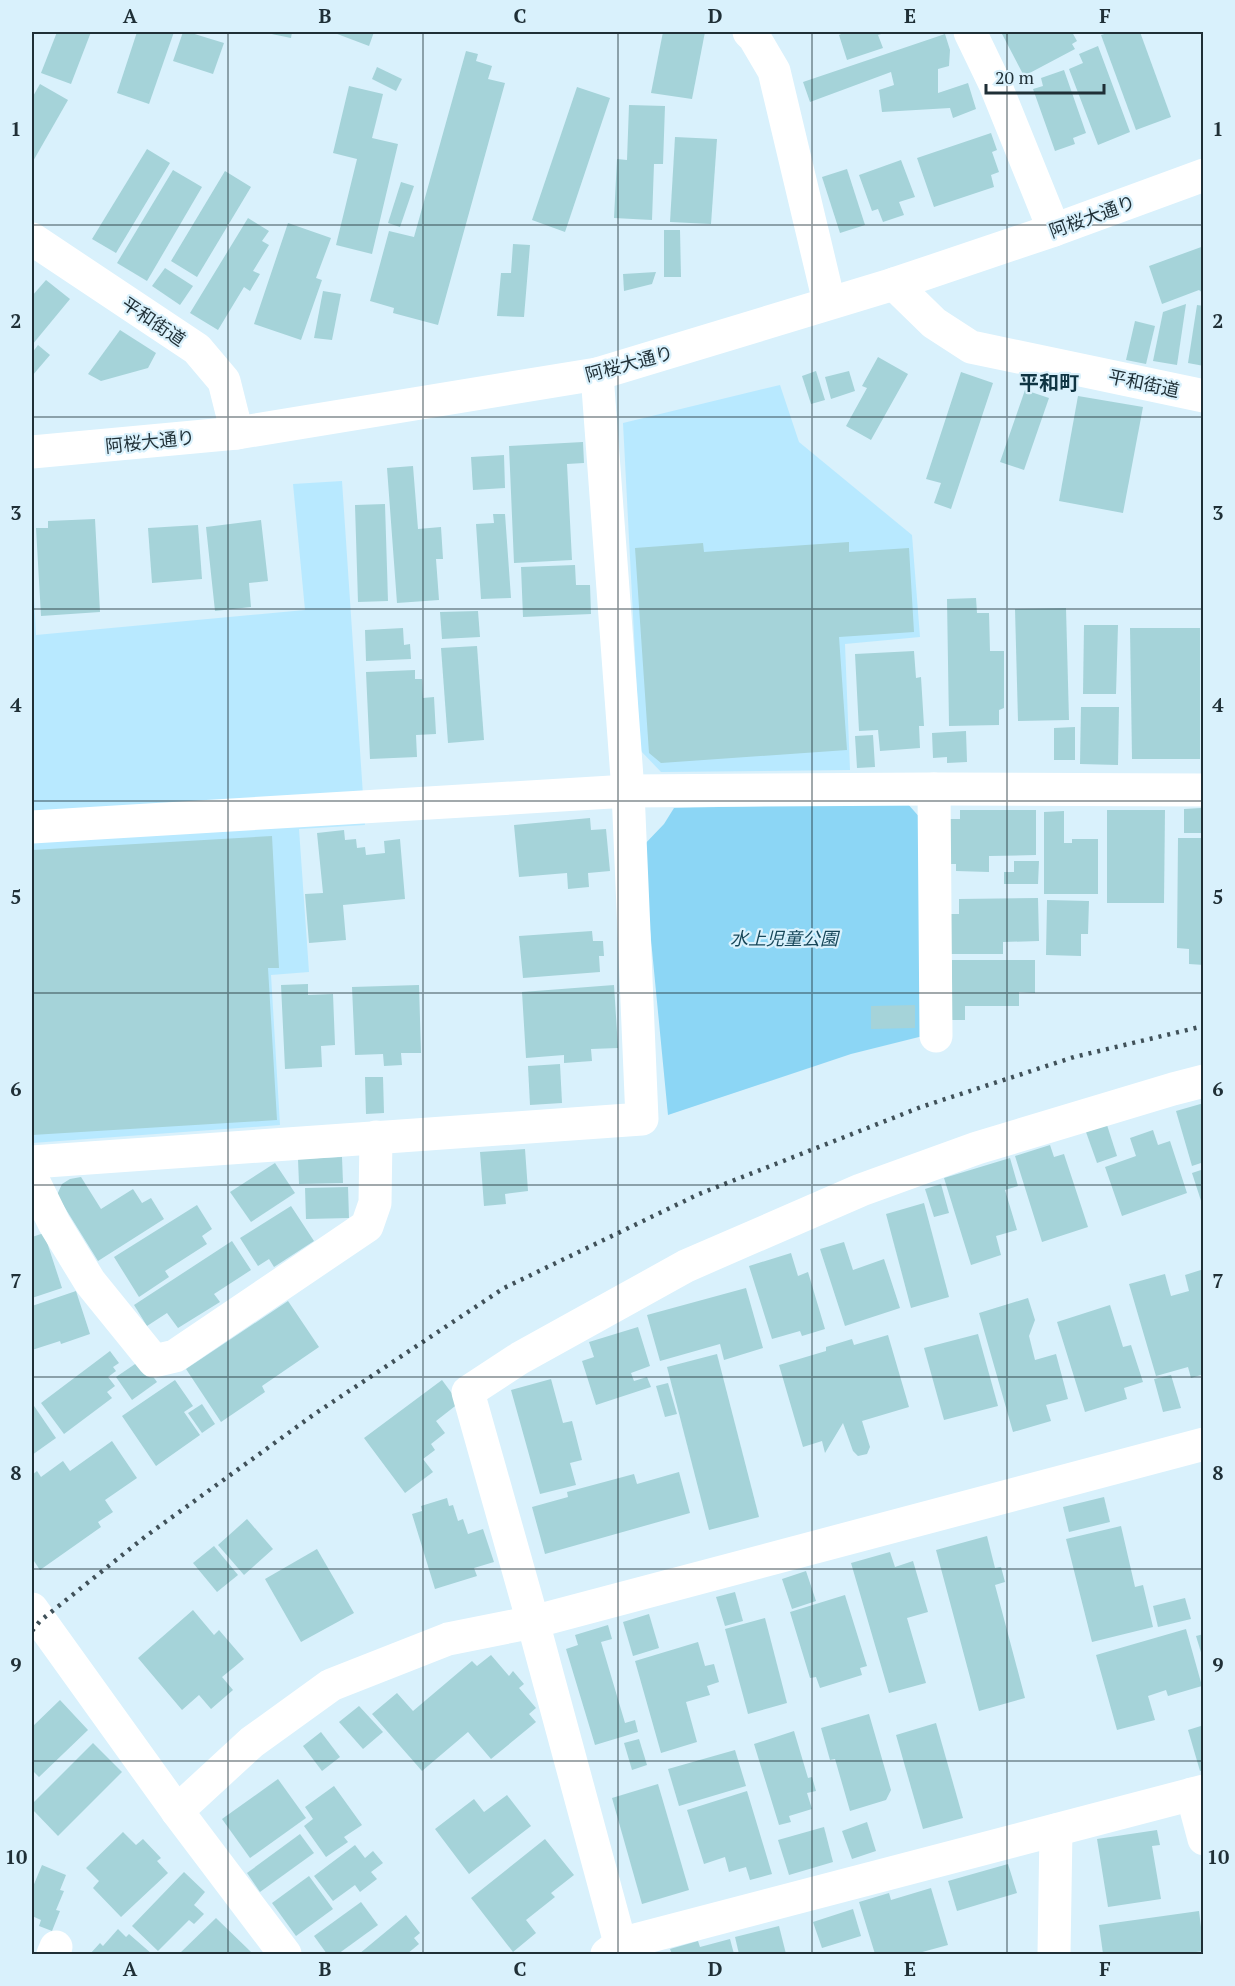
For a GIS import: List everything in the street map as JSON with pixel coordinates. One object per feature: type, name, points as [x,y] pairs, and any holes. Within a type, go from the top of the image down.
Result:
[{"type":"street","points":[[749,32],[774,71],[829,302]]},
{"type":"street","points":[[970,32],[995,84],[1054,230]]},
{"type":"street","name":"阿桜大通り","points":[[32,453],[237,433],[597,374],[894,284],[1054,230],[1203,175]]},
{"type":"street","name":"平和街道","points":[[32,239],[197,349],[224,381],[237,433]]},
{"type":"street","name":"平和街道","points":[[894,284],[934,323],[971,347],[1203,396]]},
{"type":"street","points":[[32,1162],[642,1119],[628,790],[597,374]]},
{"type":"street","points":[[934,789],[936,1036]]},
{"type":"street","points":[[32,827],[628,790],[1203,790]]},
{"type":"street","points":[[1203,1081],[977,1148],[861,1190],[686,1266],[520,1358],[468,1392],[533,1622],[616,1951],[1198,1793],[1203,1839]]},
{"type":"street","points":[[32,1178],[54,1223],[90,1282],[154,1361],[176,1356],[367,1226],[375,1203],[376,1137]]},
{"type":"street","points":[[177,1811],[252,1742],[331,1685],[448,1639],[533,1622],[1203,1444]]},
{"type":"street","points":[[32,1609],[177,1811],[285,1954]]},
{"type":"street","points":[[1054,1954],[1056,1830]]},
{"type":"shaded area","points":[[780,385],[799,442],[912,535],[920,637],[845,644],[850,770],[661,772],[640,750],[623,423]]},
{"type":"shaded area","points":[[342,481],[365,825],[299,829],[309,972],[271,975],[280,1125],[32,1143],[32,558],[36,635],[305,610],[293,484]]},
{"type":"green space","name":"水上児童公園","points":[[907,803],[922,820],[927,1035],[851,1054],[668,1115],[642,847],[664,824],[674,808]]},
{"type":"building","points":[[57,32],[91,32],[71,84],[41,73]]},
{"type":"building","points":[[137,32],[174,32],[149,104],[117,93]]},
{"type":"building","points":[[183,32],[224,43],[213,74],[173,61]]},
{"type":"building","points":[[262,32],[292,32],[291,38]]},
{"type":"building","points":[[332,32],[374,32],[369,46]]},
{"type":"building","points":[[663,32],[705,32],[692,99],[651,93]]},
{"type":"building","points":[[845,32],[888,32],[878,35],[883,48],[847,60],[839,35]]},
{"type":"building","points":[[1001,32],[1072,32],[1077,41],[1072,44],[1075,49],[1024,76]]},
{"type":"building","points":[[1111,32],[1140,32],[1171,117],[1136,130],[1101,35]]},
{"type":"building","points":[[945,34],[950,50],[949,66],[938,69],[938,93],[968,83],[976,109],[953,118],[950,108],[882,112],[879,90],[894,85],[891,72],[810,102],[803,82]]},
{"type":"building","points":[[1098,46],[1130,132],[1098,145],[1069,69],[1083,63],[1079,54]]},
{"type":"building","points":[[466,51],[478,54],[476,61],[492,66],[488,79],[505,83],[438,325],[393,313],[394,308],[370,301],[389,231],[414,237]]},
{"type":"building","points":[[377,67],[402,79],[396,91],[372,79]]},
{"type":"building","points":[[1064,70],[1086,133],[1073,138],[1075,144],[1055,151],[1033,89],[1043,86],[1041,78]]},
{"type":"building","points":[[40,84],[68,100],[32,163],[32,98]]},
{"type":"building","points":[[349,86],[383,94],[372,138],[398,144],[372,254],[336,245],[357,159],[333,153]]},
{"type":"building","points":[[577,87],[610,98],[565,232],[532,220]]},
{"type":"building","points":[[629,105],[665,106],[663,164],[654,164],[652,220],[614,218],[617,159],[627,160]]},
{"type":"building","points":[[991,133],[997,150],[992,152],[999,172],[991,175],[994,187],[934,207],[917,158]]},
{"type":"building","points":[[675,137],[717,139],[711,224],[670,222]]},
{"type":"building","points":[[147,149],[170,163],[116,253],[92,239]]},
{"type":"building","points":[[901,160],[915,197],[899,202],[904,215],[883,222],[878,209],[872,211],[859,175]]},
{"type":"building","points":[[847,169],[865,225],[840,233],[822,177]]},
{"type":"building","points":[[173,170],[202,187],[147,281],[117,263]]},
{"type":"building","points":[[225,171],[251,187],[197,277],[171,261]]},
{"type":"building","points":[[401,182],[414,186],[400,227],[388,223]]},
{"type":"building","points":[[248,218],[269,231],[262,241],[269,245],[253,271],[260,274],[250,291],[244,287],[218,330],[190,313]]},
{"type":"building","points":[[288,223],[331,238],[316,278],[322,280],[301,340],[254,324]]},
{"type":"building","points":[[664,230],[680,230],[681,277],[664,277]]},
{"type":"building","points":[[513,244],[530,245],[524,317],[497,316],[501,273],[511,273]]},
{"type":"building","points":[[1204,246],[1204,294],[1199,290],[1162,304],[1149,266]]},
{"type":"building","points":[[165,268],[193,286],[180,305],[152,286]]},
{"type":"building","points":[[656,272],[652,284],[624,291],[623,274]]},
{"type":"building","points":[[46,280],[70,299],[32,345],[32,296]]},
{"type":"building","points":[[323,291],[341,294],[332,340],[314,338]]},
{"type":"building","points":[[1186,304],[1177,365],[1153,361],[1163,312]]},
{"type":"building","points":[[1197,305],[1204,306],[1204,366],[1188,363]]},
{"type":"building","points":[[1135,321],[1155,326],[1146,364],[1126,360]]},
{"type":"building","points":[[120,330],[156,353],[148,368],[101,381],[88,374]]},
{"type":"building","points":[[38,345],[50,355],[32,376],[32,353]]},
{"type":"building","points":[[878,357],[908,374],[871,440],[846,426],[867,388],[862,386]]},
{"type":"building","points":[[816,371],[825,400],[811,404],[802,376]]},
{"type":"building","points":[[849,371],[855,391],[831,399],[825,377]]},
{"type":"building","points":[[961,372],[993,383],[951,509],[934,503],[941,483],[926,479]]},
{"type":"building","points":[[1025,390],[1049,398],[1024,470],[1000,462]]},
{"type":"building","points":[[1078,396],[1143,407],[1123,513],[1059,501]]},
{"type":"building","points":[[583,442],[584,463],[567,464],[572,560],[514,563],[509,446]]},
{"type":"building","points":[[504,455],[505,488],[473,490],[471,457]]},
{"type":"building","points":[[413,466],[418,529],[441,527],[443,559],[436,559],[439,600],[397,603],[387,468]]},
{"type":"building","points":[[385,504],[388,601],[358,602],[355,505]]},
{"type":"building","points":[[493,514],[505,514],[511,598],[481,599],[476,524],[494,523]]},
{"type":"building","points":[[95,519],[100,612],[41,616],[36,528],[48,528],[48,521]]},
{"type":"building","points":[[261,520],[268,581],[249,583],[251,607],[215,611],[206,527]]},
{"type":"building","points":[[198,525],[202,579],[152,583],[148,528]]},
{"type":"building","points":[[849,542],[849,552],[909,548],[914,632],[839,637],[847,750],[661,763],[649,753],[635,548],[703,543],[704,552]]},
{"type":"building","points":[[575,565],[576,585],[590,585],[591,614],[523,617],[521,567]]},
{"type":"building","points":[[976,598],[977,613],[989,613],[990,651],[1004,651],[1004,708],[999,710],[999,725],[949,726],[947,599]]},
{"type":"building","points":[[1066,608],[1069,720],[1018,721],[1015,609]]},
{"type":"building","points":[[478,611],[480,637],[442,639],[440,612]]},
{"type":"building","points":[[1084,625],[1118,625],[1116,694],[1083,694]]},
{"type":"building","points":[[403,628],[404,645],[410,644],[411,659],[366,661],[365,630]]},
{"type":"building","points":[[1130,628],[1200,628],[1200,759],[1132,759]]},
{"type":"building","points":[[477,646],[484,740],[448,743],[441,648]]},
{"type":"building","points":[[914,651],[916,678],[921,677],[924,726],[919,726],[920,748],[880,751],[878,730],[859,731],[855,654]]},
{"type":"building","points":[[415,670],[415,679],[422,679],[423,698],[434,697],[436,734],[416,735],[417,757],[370,759],[366,672]]},
{"type":"building","points":[[1081,707],[1119,707],[1118,765],[1080,764]]},
{"type":"building","points":[[1075,727],[1075,760],[1054,760],[1054,728]]},
{"type":"building","points":[[966,731],[967,762],[947,763],[947,757],[933,758],[932,733]]},
{"type":"building","points":[[873,735],[875,767],[857,768],[855,736]]},
{"type":"building","points":[[1201,808],[1201,833],[1184,833],[1184,809]]},
{"type":"building","points":[[960,810],[1036,810],[1036,855],[989,856],[989,872],[956,871],[956,864],[948,864],[948,819],[960,819]]},
{"type":"building","points":[[1107,810],[1165,810],[1164,903],[1107,903]]},
{"type":"building","points":[[1064,811],[1064,843],[1072,843],[1072,839],[1098,839],[1098,894],[1044,894],[1044,812]]},
{"type":"building","points":[[590,818],[591,830],[606,829],[610,871],[588,873],[589,887],[568,889],[567,873],[519,877],[514,825]]},
{"type":"building","points":[[344,830],[345,840],[356,839],[357,848],[365,847],[366,855],[385,853],[384,841],[400,839],[405,899],[343,905],[346,940],[309,943],[305,894],[323,893],[317,833]]},
{"type":"building","points":[[272,836],[279,968],[268,968],[277,1120],[32,1135],[32,850]]},
{"type":"building","points":[[1178,838],[1204,838],[1204,965],[1189,964],[1189,949],[1177,948]]},
{"type":"building","points":[[1014,861],[1039,861],[1038,884],[1004,884],[1004,872],[1014,872]]},
{"type":"building","points":[[1038,898],[1039,941],[1003,942],[1003,954],[951,954],[951,914],[959,914],[959,899]]},
{"type":"building","points":[[1047,900],[1089,901],[1088,934],[1081,934],[1081,956],[1046,955]]},
{"type":"building","points":[[592,931],[593,941],[603,941],[604,956],[599,956],[600,972],[523,978],[519,936]]},
{"type":"building","points":[[952,960],[1035,960],[1035,993],[1019,992],[1019,1006],[965,1006],[965,1020],[951,1020]]},
{"type":"building","points":[[308,984],[308,995],[333,994],[335,1045],[321,1046],[322,1067],[285,1069],[281,985]]},
{"type":"building","points":[[419,985],[421,1053],[401,1053],[402,1065],[384,1066],[383,1054],[355,1055],[352,987]]},
{"type":"building","points":[[614,985],[618,1048],[591,1049],[592,1061],[564,1063],[564,1055],[526,1058],[522,992]]},
{"type":"building","points":[[915,1005],[915,1028],[871,1029],[871,1006]]},
{"type":"building","points":[[560,1064],[562,1103],[530,1105],[528,1066]]},
{"type":"building","points":[[365,1077],[383,1077],[384,1113],[366,1114]]},
{"type":"building","points":[[1204,1103],[1204,1162],[1192,1166],[1176,1111]]},
{"type":"building","points":[[1107,1125],[1117,1156],[1097,1163],[1086,1132]]},
{"type":"building","points":[[1153,1130],[1158,1145],[1170,1141],[1187,1193],[1122,1216],[1105,1167],[1136,1156],[1130,1138]]},
{"type":"building","points":[[1050,1145],[1054,1157],[1064,1154],[1088,1227],[1042,1242],[1015,1156]]},
{"type":"building","points":[[525,1149],[528,1191],[505,1194],[506,1204],[484,1206],[480,1152]]},
{"type":"building","points":[[342,1157],[343,1183],[299,1184],[298,1159]]},
{"type":"building","points":[[1010,1158],[1018,1186],[1005,1190],[1017,1230],[996,1236],[1001,1255],[971,1265],[944,1178]]},
{"type":"building","points":[[275,1163],[295,1193],[251,1222],[230,1192]]},
{"type":"building","points":[[1204,1169],[1204,1207],[1203,1207],[1192,1173]]},
{"type":"building","points":[[81,1177],[101,1209],[133,1189],[142,1203],[151,1198],[164,1219],[98,1261],[57,1195],[62,1184],[70,1179]]},
{"type":"building","points":[[941,1184],[949,1213],[934,1217],[925,1189]]},
{"type":"building","points":[[348,1187],[349,1218],[306,1219],[305,1188]]},
{"type":"building","points":[[924,1203],[949,1297],[911,1308],[886,1214]]},
{"type":"building","points":[[197,1205],[212,1229],[202,1236],[207,1244],[165,1271],[169,1277],[139,1297],[114,1257]]},
{"type":"building","points":[[291,1206],[314,1241],[274,1267],[269,1259],[258,1266],[240,1238]]},
{"type":"building","points":[[44,1233],[62,1288],[32,1298],[32,1237]]},
{"type":"building","points":[[232,1241],[251,1270],[214,1294],[220,1302],[178,1328],[167,1313],[147,1326],[134,1305]]},
{"type":"building","points":[[844,1242],[853,1270],[884,1259],[900,1308],[845,1326],[820,1249]]},
{"type":"building","points":[[791,1253],[798,1276],[808,1272],[825,1329],[802,1336],[800,1331],[772,1339],[749,1266]]},
{"type":"building","points":[[1204,1269],[1204,1374],[1191,1378],[1188,1367],[1156,1376],[1129,1284],[1165,1274],[1171,1296],[1189,1291],[1185,1275]]},
{"type":"building","points":[[746,1288],[763,1348],[724,1360],[720,1344],[660,1361],[647,1315]]},
{"type":"building","points":[[76,1291],[90,1334],[61,1344],[60,1341],[32,1350],[32,1306]]},
{"type":"building","points":[[1028,1298],[1035,1320],[1029,1336],[1035,1360],[1056,1354],[1068,1399],[1046,1405],[1051,1421],[1013,1432],[979,1313]]},
{"type":"building","points":[[288,1301],[319,1347],[262,1386],[265,1392],[221,1422],[186,1369]]},
{"type":"building","points":[[1110,1305],[1123,1347],[1131,1345],[1143,1382],[1124,1388],[1127,1399],[1085,1412],[1057,1322]]},
{"type":"building","points":[[638,1327],[650,1366],[631,1373],[634,1381],[647,1377],[651,1387],[596,1405],[582,1361],[594,1357],[589,1342]]},
{"type":"building","points":[[978,1334],[998,1406],[944,1420],[924,1348]]},
{"type":"building","points":[[888,1335],[909,1407],[862,1421],[870,1447],[867,1454],[858,1456],[853,1451],[843,1423],[825,1453],[822,1441],[803,1447],[779,1365],[826,1351],[826,1347],[852,1339],[854,1345]]},
{"type":"building","points":[[110,1351],[119,1363],[113,1367],[116,1371],[108,1377],[115,1386],[107,1392],[112,1398],[64,1434],[41,1403]]},
{"type":"building","points":[[717,1354],[759,1517],[709,1530],[667,1367]]},
{"type":"building","points":[[141,1360],[157,1382],[132,1400],[116,1377]]},
{"type":"building","points":[[1171,1375],[1181,1408],[1163,1412],[1154,1379]]},
{"type":"building","points":[[551,1379],[563,1423],[572,1421],[582,1460],[570,1463],[576,1485],[540,1494],[511,1390]]},
{"type":"building","points":[[175,1380],[193,1406],[184,1412],[200,1435],[156,1466],[122,1416]]},
{"type":"building","points":[[442,1380],[459,1403],[436,1421],[445,1433],[431,1444],[435,1450],[423,1459],[433,1472],[405,1493],[364,1438]]},
{"type":"building","points":[[668,1383],[677,1414],[665,1417],[656,1386]]},
{"type":"building","points":[[32,1403],[56,1438],[32,1455]]},
{"type":"building","points":[[202,1404],[215,1424],[202,1433],[188,1413]]},
{"type":"building","points":[[112,1441],[137,1478],[105,1500],[113,1512],[98,1522],[101,1527],[40,1570],[32,1558],[32,1475],[37,1471],[41,1477],[63,1461],[70,1471]]},
{"type":"building","points":[[679,1472],[690,1513],[545,1554],[532,1507],[568,1497],[567,1492],[634,1474],[637,1484]]},
{"type":"building","points":[[1104,1497],[1110,1522],[1069,1532],[1063,1507]]},
{"type":"building","points":[[447,1498],[449,1506],[453,1505],[458,1521],[463,1519],[468,1534],[483,1529],[494,1562],[474,1568],[477,1576],[435,1589],[412,1514],[422,1511],[421,1506]]},
{"type":"building","points":[[247,1519],[273,1549],[244,1575],[218,1545]]},
{"type":"building","points":[[1121,1526],[1135,1587],[1143,1585],[1153,1627],[1092,1642],[1066,1539]]},
{"type":"building","points":[[987,1536],[995,1568],[1001,1567],[1005,1582],[995,1585],[1025,1698],[979,1711],[936,1550]]},
{"type":"building","points":[[214,1546],[238,1575],[217,1592],[193,1563]]},
{"type":"building","points":[[317,1549],[354,1613],[301,1642],[265,1579]]},
{"type":"building","points":[[890,1552],[895,1567],[913,1561],[928,1612],[907,1618],[926,1683],[889,1693],[851,1563]]},
{"type":"building","points":[[806,1571],[816,1601],[792,1609],[782,1579]]},
{"type":"building","points":[[735,1592],[743,1621],[725,1626],[716,1597]]},
{"type":"building","points":[[845,1595],[867,1666],[860,1668],[862,1675],[820,1688],[816,1677],[810,1678],[790,1612]]},
{"type":"building","points":[[1185,1598],[1191,1619],[1158,1627],[1153,1606]]},
{"type":"building","points":[[193,1610],[214,1635],[219,1630],[244,1659],[222,1677],[233,1690],[211,1709],[199,1695],[182,1710],[138,1658]]},
{"type":"building","points":[[649,1614],[659,1648],[633,1656],[623,1622]]},
{"type":"building","points":[[765,1618],[787,1703],[748,1714],[725,1629]]},
{"type":"building","points":[[608,1625],[612,1639],[601,1642],[625,1723],[635,1720],[638,1732],[595,1745],[566,1649],[578,1645],[575,1635]]},
{"type":"building","points":[[1186,1629],[1202,1686],[1168,1696],[1166,1690],[1148,1696],[1155,1720],[1117,1730],[1096,1655]]},
{"type":"building","points":[[1204,1634],[1204,1659],[1203,1659],[1196,1636]]},
{"type":"building","points":[[698,1642],[705,1666],[714,1664],[719,1682],[707,1686],[710,1695],[686,1702],[697,1742],[661,1753],[635,1661]]},
{"type":"building","points":[[491,1655],[509,1676],[513,1671],[524,1684],[519,1688],[536,1708],[529,1714],[536,1722],[491,1759],[468,1732],[422,1771],[372,1714],[397,1693],[413,1711],[472,1661],[477,1666]]},
{"type":"building","points":[[60,1700],[88,1730],[39,1777],[34,1772],[32,1774],[32,1727]]},
{"type":"building","points":[[359,1706],[383,1732],[363,1749],[339,1722]]},
{"type":"building","points":[[869,1714],[891,1790],[886,1800],[850,1811],[835,1759],[830,1760],[821,1728]]},
{"type":"building","points":[[936,1723],[963,1818],[923,1829],[896,1735]]},
{"type":"building","points":[[1204,1725],[1204,1770],[1200,1771],[1188,1730]]},
{"type":"building","points":[[794,1731],[808,1778],[812,1777],[816,1791],[807,1793],[812,1809],[789,1816],[791,1822],[779,1825],[754,1744]]},
{"type":"building","points":[[321,1732],[340,1757],[322,1771],[303,1746]]},
{"type":"building","points":[[639,1739],[647,1765],[632,1770],[624,1743]]},
{"type":"building","points":[[93,1743],[122,1772],[58,1836],[32,1809],[32,1804]]},
{"type":"building","points":[[735,1750],[746,1786],[679,1806],[668,1769]]},
{"type":"building","points":[[278,1779],[306,1818],[250,1858],[222,1819]]},
{"type":"building","points":[[658,1784],[689,1890],[642,1904],[612,1798]]},
{"type":"building","points":[[334,1786],[362,1825],[344,1837],[348,1842],[326,1857],[304,1826],[313,1819],[305,1807]]},
{"type":"building","points":[[747,1791],[772,1874],[750,1880],[746,1867],[729,1872],[725,1857],[704,1864],[687,1810]]},
{"type":"building","points":[[507,1795],[531,1826],[469,1874],[435,1829],[474,1799],[484,1812]]},
{"type":"building","points":[[867,1822],[876,1851],[852,1859],[842,1831]]},
{"type":"building","points":[[824,1827],[833,1862],[789,1875],[778,1840]]},
{"type":"building","points":[[1157,1830],[1160,1845],[1152,1846],[1161,1899],[1108,1907],[1097,1839]]},
{"type":"building","points":[[123,1832],[136,1845],[143,1839],[161,1858],[157,1861],[168,1873],[121,1917],[93,1888],[99,1881],[86,1868]]},
{"type":"building","points":[[300,1834],[314,1853],[260,1892],[247,1873]]},
{"type":"building","points":[[545,1839],[574,1875],[551,1893],[555,1897],[526,1920],[536,1933],[513,1952],[471,1898]]},
{"type":"building","points":[[355,1845],[365,1858],[373,1851],[383,1863],[371,1872],[377,1879],[360,1892],[355,1885],[333,1901],[314,1876]]},
{"type":"building","points":[[1008,1864],[1017,1893],[957,1911],[948,1881]]},
{"type":"building","points":[[42,1865],[66,1875],[60,1890],[64,1891],[56,1910],[60,1911],[52,1931],[39,1926],[41,1920],[32,1916],[32,1889]]},
{"type":"building","points":[[184,1872],[205,1892],[194,1905],[204,1914],[194,1924],[189,1920],[158,1951],[132,1926]]},
{"type":"building","points":[[309,1876],[333,1909],[296,1936],[272,1903]]},
{"type":"building","points":[[931,1888],[948,1945],[915,1954],[875,1954],[859,1902],[889,1893],[891,1900]]},
{"type":"building","points":[[361,1902],[378,1925],[338,1954],[327,1954],[314,1936]]},
{"type":"building","points":[[853,1909],[861,1936],[822,1948],[813,1922]]},
{"type":"building","points":[[1199,1911],[1204,1951],[1180,1954],[1103,1954],[1099,1925]]},
{"type":"building","points":[[406,1915],[420,1933],[414,1938],[419,1944],[407,1954],[359,1954]]},
{"type":"building","points":[[216,1918],[251,1952],[248,1954],[179,1954]]},
{"type":"building","points":[[779,1926],[786,1954],[739,1954],[735,1937]]},
{"type":"building","points":[[118,1929],[126,1937],[129,1934],[152,1954],[90,1954],[100,1943],[103,1946]]},
{"type":"building","points":[[730,1939],[734,1954],[672,1954],[670,1949],[698,1941],[700,1947]]},
{"type":"railway","points":[[32,1631],[40,1621],[146,1536],[316,1413],[504,1288],[699,1194],[921,1107],[1074,1057],[1204,1026]]},
{"type":"district","name":"平和町","points":[[1049,382]]}]
